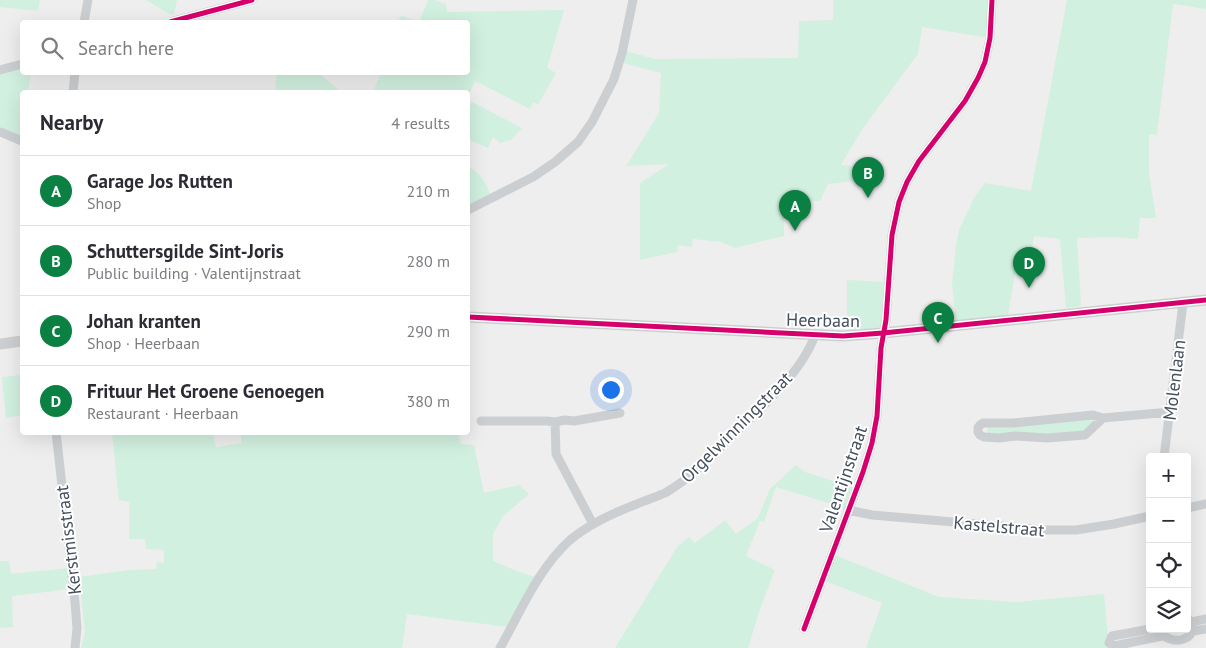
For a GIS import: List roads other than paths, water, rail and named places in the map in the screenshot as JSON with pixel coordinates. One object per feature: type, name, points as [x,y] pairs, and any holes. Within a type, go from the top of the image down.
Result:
[{"type":"street","points":[[84,20],[88,0]]},
{"type":"street","points":[[177,20],[252,0]]},
{"type":"street","points":[[470,209],[533,177],[555,162],[578,142],[592,122],[614,79],[622,53],[633,0]]},
{"type":"street","name":"Valentijnstraat","points":[[804,628],[868,457],[875,429],[892,234],[899,202],[918,161],[964,101],[978,78],[985,62],[990,38],[992,0]]},
{"type":"street","points":[[0,70],[20,65]]},
{"type":"street","points":[[72,90],[75,75]]},
{"type":"street","points":[[2,134],[20,140]]},
{"type":"street","name":"Heerbaan","points":[[470,317],[843,336],[883,334],[1206,300]]},
{"type":"street","name":"Molenlaan","points":[[1165,453],[1183,303]]},
{"type":"street","name":"Orgelwinningstraat","points":[[500,648],[546,567],[570,540],[593,524],[664,493],[696,470],[774,394],[808,351],[816,335]]},
{"type":"street","points":[[0,344],[20,341]]},
{"type":"street","points":[[1103,418],[1081,436],[1047,438],[1015,436],[1000,438],[984,437],[978,432],[978,428],[983,423],[1013,423],[1093,415],[1103,418],[1170,412]]},
{"type":"street","points":[[480,421],[547,420],[555,422],[620,413]]},
{"type":"street","points":[[555,422],[556,454],[593,524]]},
{"type":"street","name":"Kerstmisstraat","points":[[56,435],[76,602],[77,628],[75,648]]},
{"type":"street","points":[[1191,507],[1206,504]]},
{"type":"street","name":"Kastelstraat","points":[[848,510],[872,515],[1046,530],[1076,530],[1146,517]]},
{"type":"street","points":[[1191,623],[1206,619]]},
{"type":"street","points":[[1191,623],[1206,629]]},
{"type":"street","points":[[1146,630],[1112,636],[1109,643],[1114,646],[1159,633]]},
{"type":"street","points":[[1162,633],[1166,641],[1180,646],[1189,640],[1190,633]]},
{"type":"place","name":"Schuttersgilde Sint-Joris","points":[[868,198]]},
{"type":"place","name":"Garage Jos Rutten","points":[[795,231]]},
{"type":"place","name":"Frituur Het Groene Genoegen","points":[[1029,288]]},
{"type":"place","name":"Johan kranten","points":[[938,343]]}]
